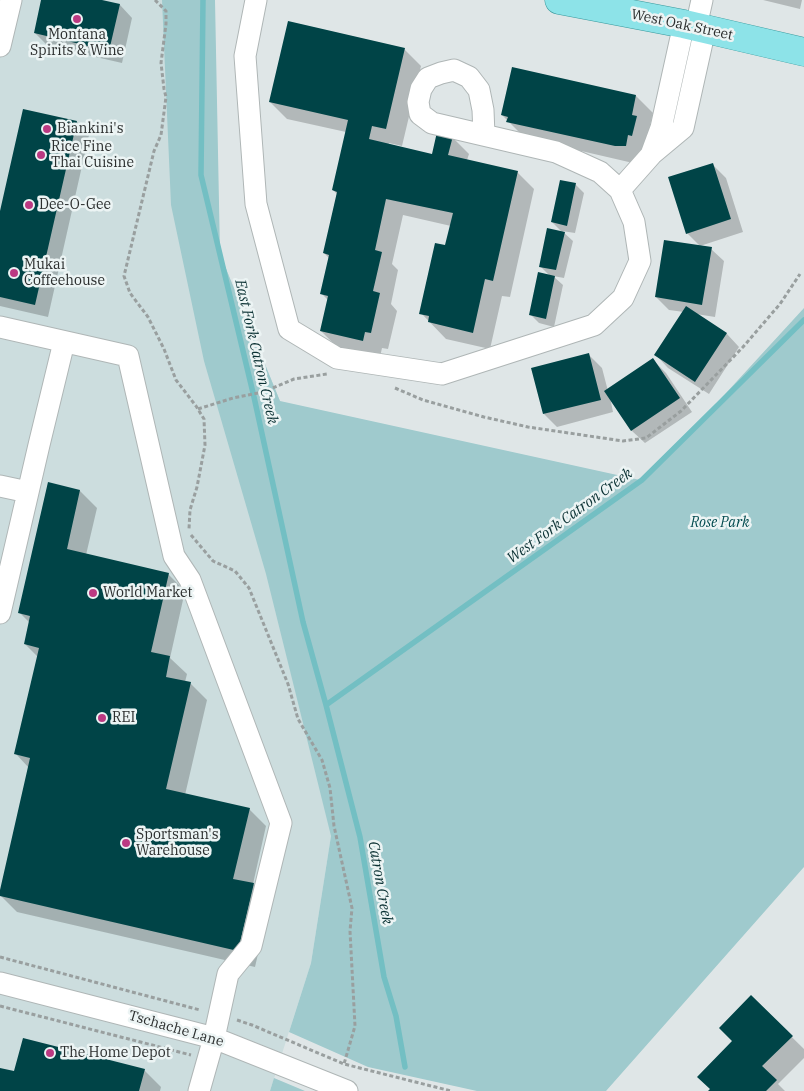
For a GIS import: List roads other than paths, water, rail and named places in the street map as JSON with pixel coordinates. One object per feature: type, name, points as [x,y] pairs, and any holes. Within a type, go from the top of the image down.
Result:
[{"type":"main road","name":"West Oak Street","points":[[559,0],[695,27],[804,52]]},
{"type":"street","points":[[0,46],[11,0]]},
{"type":"street","points":[[256,0],[245,56],[256,204],[289,329],[336,358],[442,374],[594,325],[623,298],[640,261],[634,222],[620,190],[600,172],[556,152],[484,135]]},
{"type":"street","points":[[620,190],[651,155],[695,27],[702,0]]},
{"type":"street","points":[[0,327],[128,356],[174,556],[190,580],[281,823],[251,946],[228,974],[214,1038],[199,1091]]},
{"type":"street","points":[[0,614],[64,342]]},
{"type":"street","points":[[0,486],[28,492]]},
{"type":"street","name":"Tschache Lane","points":[[0,983],[214,1038],[347,1091]]},
{"type":"waterway","name":"East Fork Catron Creek","points":[[203,0],[201,175],[254,397],[303,622],[360,837],[384,977],[396,1016],[405,1067]]},
{"type":"waterway","name":"West Fork Catron Creek","points":[[326,705],[642,480],[804,320]]},
{"type":"place","name":"Montana Spirits & Wine","points":[[77,19]]},
{"type":"place","name":"Biankini's","points":[[47,129]]},
{"type":"place","name":"Rice Fine Thai Cuisine","points":[[41,155]]},
{"type":"place","name":"Dee-O-Gee","points":[[29,205]]},
{"type":"place","name":"Mukai Coffeehouse","points":[[14,273]]},
{"type":"place","name":"World Market","points":[[93,593]]},
{"type":"place","name":"REI","points":[[102,718]]},
{"type":"place","name":"Sportsman's Warehouse","points":[[126,843]]},
{"type":"place","name":"The Home Depot","points":[[50,1053]]},
{"type":"park label","name":"Rose Park","points":[[720,523]]},
{"type":"water label","name":"Catron Creek","points":[[380,883]]}]
